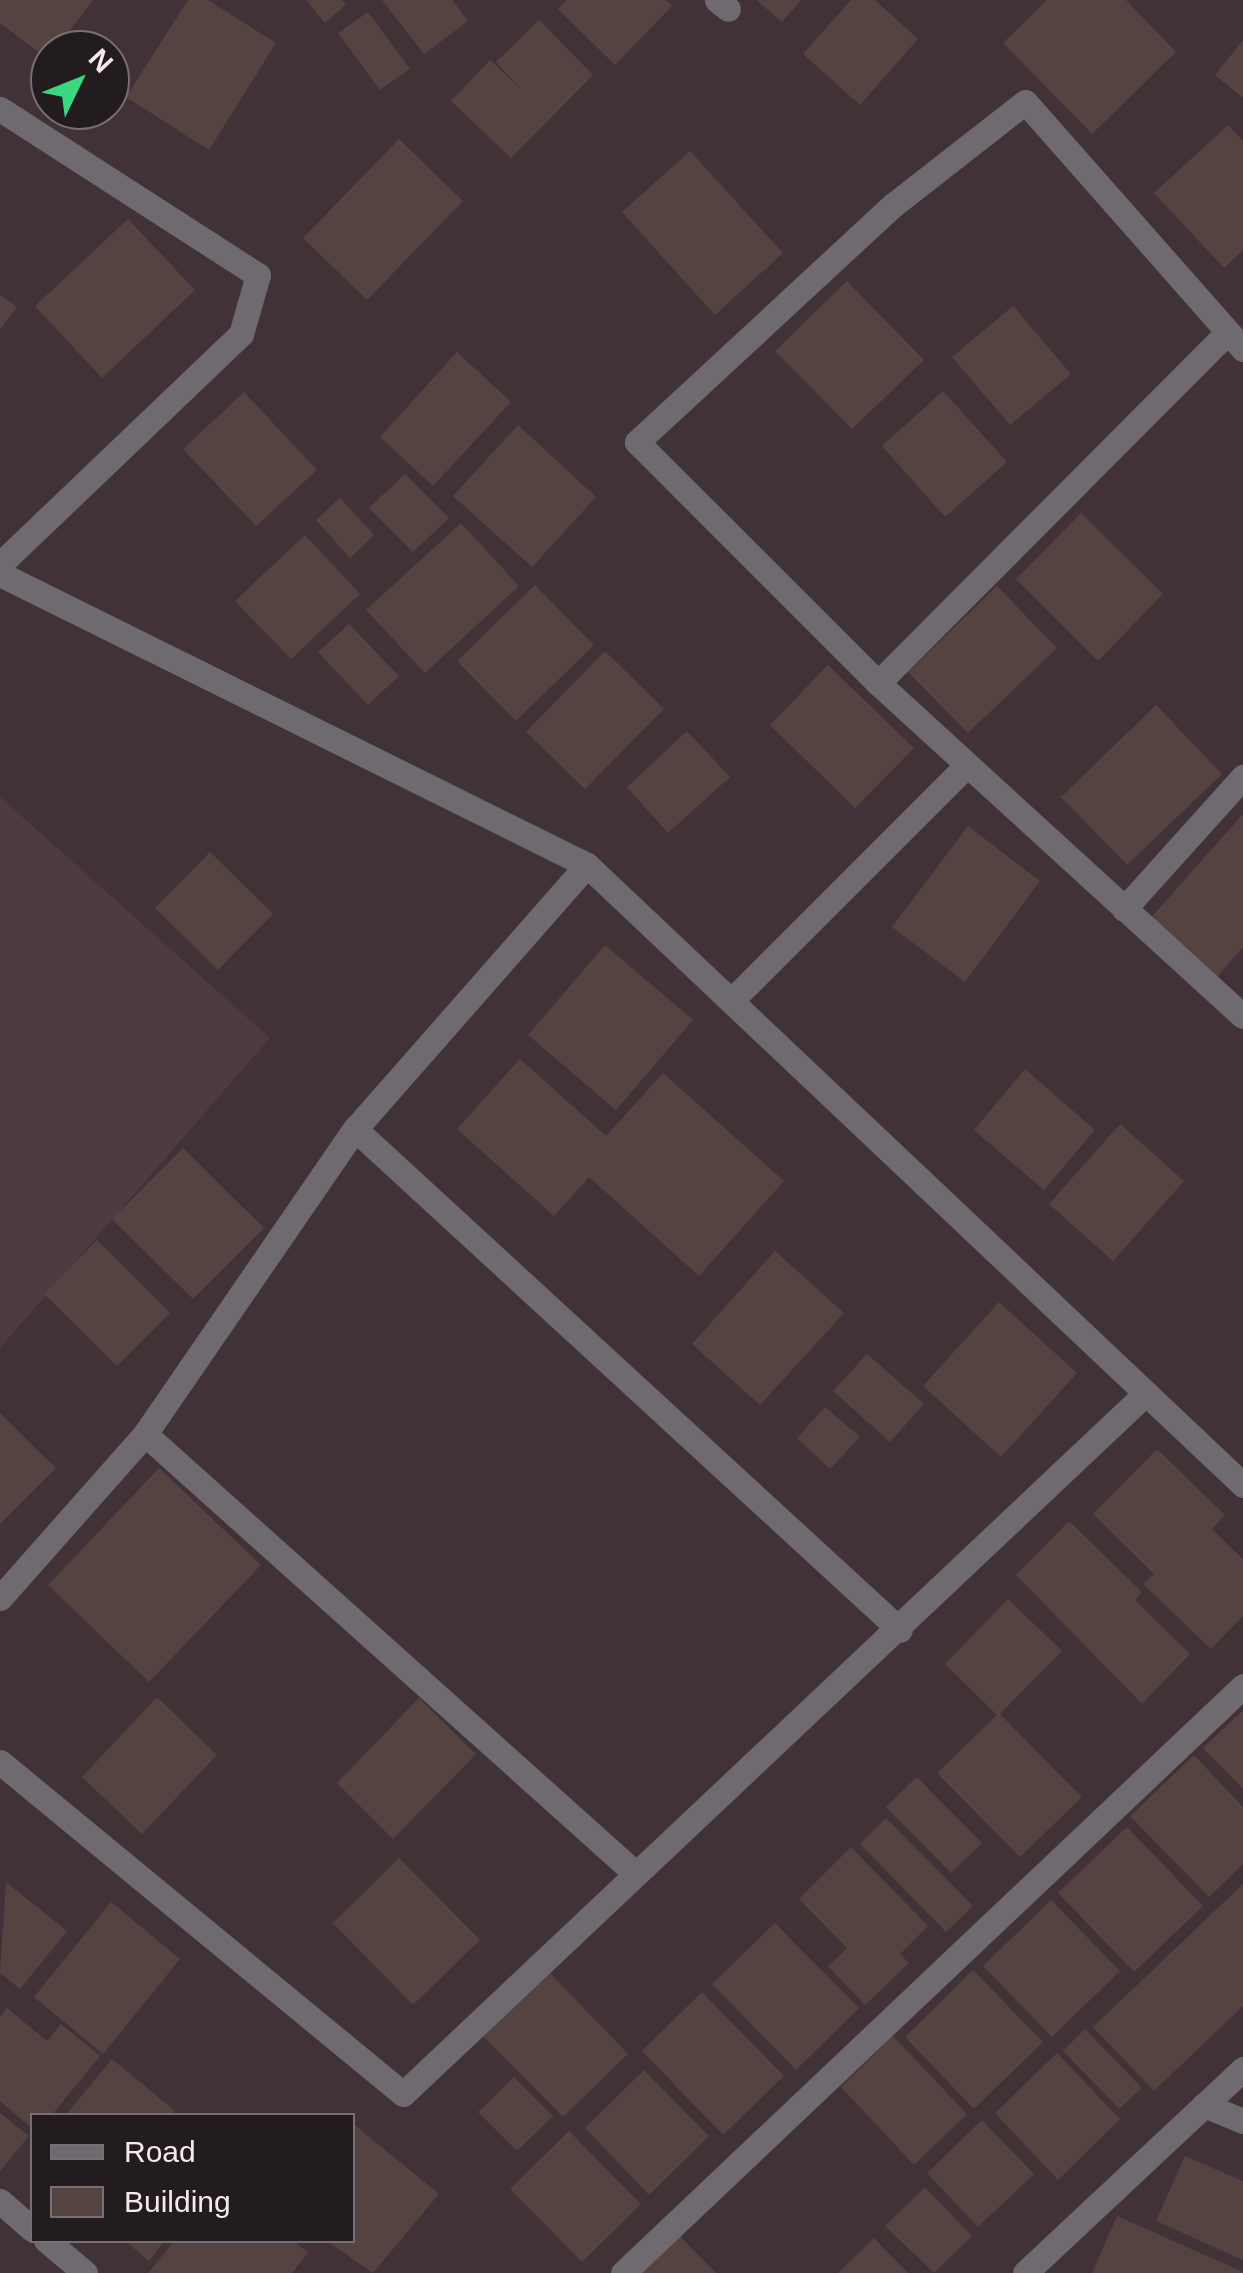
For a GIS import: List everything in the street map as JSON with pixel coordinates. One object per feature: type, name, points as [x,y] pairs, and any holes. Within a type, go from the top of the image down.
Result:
[{"type":"street","points":[[878,684],[1235,342],[1024,102],[893,205],[637,442],[878,684],[1243,1016]]},
{"type":"street","points":[[0,109],[258,275],[241,334],[0,564]]},
{"type":"street","points":[[0,574],[587,866],[734,998],[1143,1396],[1243,1485]]},
{"type":"street","points":[[734,998],[966,766]]},
{"type":"street","points":[[1124,909],[1243,777]]},
{"type":"street","points":[[0,1598],[145,1434],[355,1130],[587,866]]},
{"type":"street","points":[[355,1130],[900,1630]]},
{"type":"street","points":[[0,1762],[403,2094],[635,1873],[900,1630],[1143,1396]]},
{"type":"street","points":[[145,1434],[635,1873]]},
{"type":"street","points":[[623,2273],[1243,1686]]},
{"type":"street","points":[[1025,2273],[1243,2069]]},
{"type":"street","points":[[1204,2105],[1243,2122]]},
{"type":"street","points":[[0,2202],[30,2227]]},
{"type":"street","points":[[50,2243],[85,2273]]},
{"type":"shaded area","points":[[0,797],[270,1038],[0,1348]]},
{"type":"building","points":[[0,0],[93,0],[70,30],[30,30],[30,46],[0,23]]},
{"type":"building","points":[[188,0],[208,0],[276,43],[209,150],[130,100],[130,91]]},
{"type":"building","points":[[306,0],[342,0],[346,5],[325,23]]},
{"type":"building","points":[[382,0],[452,0],[468,21],[424,54]]},
{"type":"building","points":[[567,0],[666,0],[672,6],[615,65],[558,9]]},
{"type":"building","points":[[756,0],[801,0],[782,22]]},
{"type":"building","points":[[851,0],[875,0],[918,39],[860,105],[803,54]]},
{"type":"building","points":[[1047,0],[1126,0],[1176,52],[1092,134],[1003,43]]},
{"type":"building","points":[[368,12],[410,69],[380,90],[338,33]]},
{"type":"building","points":[[539,20],[593,75],[511,158],[451,101],[490,60],[522,90],[496,62]]},
{"type":"building","points":[[1243,40],[1243,98],[1215,75]]},
{"type":"building","points":[[1228,125],[1243,141],[1243,250],[1224,268],[1154,193]]},
{"type":"building","points":[[399,139],[463,201],[367,300],[303,238]]},
{"type":"building","points":[[690,151],[783,253],[715,315],[622,212]]},
{"type":"building","points":[[128,219],[195,290],[102,378],[35,306]]},
{"type":"building","points":[[847,281],[924,360],[852,429],[775,351]]},
{"type":"building","points":[[0,295],[17,307],[0,330]]},
{"type":"building","points":[[1013,306],[1071,374],[1010,425],[952,357]]},
{"type":"building","points":[[457,352],[511,402],[433,486],[380,437]]},
{"type":"building","points":[[943,391],[1007,462],[945,517],[882,446]]},
{"type":"building","points":[[244,392],[317,470],[256,526],[183,449]]},
{"type":"building","points":[[518,425],[596,497],[532,567],[453,496]]},
{"type":"building","points":[[405,474],[449,518],[413,552],[369,508]]},
{"type":"building","points":[[340,498],[374,535],[350,558],[316,520]]},
{"type":"building","points":[[1081,513],[1163,594],[1098,661],[1016,579]]},
{"type":"building","points":[[461,523],[519,586],[425,673],[366,610]]},
{"type":"building","points":[[305,535],[360,594],[291,659],[235,601]]},
{"type":"building","points":[[535,585],[594,645],[516,721],[457,661]]},
{"type":"building","points":[[997,586],[1057,648],[968,733],[908,672]]},
{"type":"building","points":[[349,624],[399,676],[368,705],[318,652]]},
{"type":"building","points":[[605,651],[664,709],[585,789],[526,732]]},
{"type":"building","points":[[828,665],[914,748],[855,808],[770,725]]},
{"type":"building","points":[[1156,705],[1222,774],[1127,865],[1061,797]]},
{"type":"building","points":[[687,731],[730,777],[668,833],[627,787]]},
{"type":"building","points":[[1243,814],[1243,947],[1215,979],[1148,921]]},
{"type":"building","points":[[968,826],[1040,881],[965,982],[892,927]]},
{"type":"building","points":[[210,852],[273,914],[218,970],[155,908]]},
{"type":"building","points":[[605,945],[693,1020],[616,1110],[528,1035]]},
{"type":"building","points":[[520,1059],[606,1136],[663,1073],[784,1181],[699,1276],[589,1177],[554,1216],[457,1129]]},
{"type":"building","points":[[1025,1069],[1095,1130],[1044,1190],[974,1130]]},
{"type":"building","points":[[1120,1124],[1184,1181],[1113,1261],[1049,1204]]},
{"type":"building","points":[[183,1148],[264,1228],[193,1299],[112,1219]]},
{"type":"building","points":[[97,1240],[170,1313],[117,1366],[44,1294]]},
{"type":"building","points":[[775,1251],[844,1313],[760,1405],[692,1344]]},
{"type":"building","points":[[999,1302],[1077,1373],[1001,1457],[923,1386]]},
{"type":"building","points":[[867,1354],[924,1404],[890,1442],[833,1391]]},
{"type":"building","points":[[825,1407],[860,1437],[830,1469],[797,1438]]},
{"type":"building","points":[[0,1413],[56,1468],[0,1524]]},
{"type":"building","points":[[1157,1449],[1225,1515],[1212,1529],[1243,1559],[1243,1616],[1211,1649],[1143,1584],[1154,1574],[1093,1514]]},
{"type":"building","points":[[159,1468],[261,1565],[149,1682],[48,1585]]},
{"type":"building","points":[[1069,1521],[1142,1592],[1135,1600],[1190,1654],[1142,1704],[1016,1575]]},
{"type":"building","points":[[1008,1599],[1062,1651],[1000,1714],[1082,1797],[1020,1857],[937,1773],[997,1715],[945,1664]]},
{"type":"building","points":[[157,1697],[217,1755],[142,1834],[82,1777]]},
{"type":"building","points":[[419,1698],[476,1754],[393,1839],[337,1783]]},
{"type":"building","points":[[1243,1710],[1243,1789],[1203,1748]]},
{"type":"building","points":[[1194,1755],[1243,1807],[1243,1864],[1209,1897],[1130,1816]]},
{"type":"building","points":[[917,1777],[982,1843],[951,1873],[886,1807]]},
{"type":"building","points":[[886,1818],[973,1906],[946,1932],[860,1844]]},
{"type":"building","points":[[1127,1827],[1203,1906],[1134,1972],[1058,1893]]},
{"type":"building","points":[[851,1847],[928,1926],[900,1954],[909,1963],[865,2005],[828,1966],[847,1948],[799,1899]]},
{"type":"building","points":[[399,1858],[480,1940],[413,2005],[333,1923]]},
{"type":"building","points":[[6,1882],[67,1931],[20,1989],[0,1973]]},
{"type":"building","points":[[1243,1884],[1243,2006],[1154,2091],[1093,2027]]},
{"type":"building","points":[[1051,1900],[1120,1971],[1052,2037],[983,1966]]},
{"type":"building","points":[[111,1902],[180,1959],[103,2054],[34,1997]]},
{"type":"building","points":[[775,1923],[859,2008],[796,2070],[712,1984]]},
{"type":"building","points":[[547,1970],[628,2054],[563,2117],[481,2034]]},
{"type":"building","points":[[973,1970],[1043,2042],[974,2109],[905,2037]]},
{"type":"building","points":[[702,1992],[784,2076],[723,2135],[642,2051]]},
{"type":"building","points":[[7,2008],[47,2041],[61,2024],[100,2056],[53,2113],[30,2113],[30,2126],[0,2101],[0,2017]]},
{"type":"building","points":[[1085,2029],[1142,2088],[1119,2109],[1063,2051]]},
{"type":"building","points":[[893,2036],[967,2114],[914,2165],[841,2087]]},
{"type":"building","points":[[1057,2053],[1120,2119],[1058,2180],[995,2113]]},
{"type":"building","points":[[112,2059],[175,2111],[173,2113],[67,2113]]},
{"type":"building","points":[[644,2070],[709,2136],[649,2195],[585,2128]]},
{"type":"building","points":[[514,2077],[553,2116],[517,2151],[478,2112]]},
{"type":"building","points":[[0,2113],[29,2136],[0,2171]]},
{"type":"building","points":[[982,2120],[1034,2174],[978,2227],[927,2173]]},
{"type":"building","points":[[355,2125],[439,2194],[373,2273],[330,2243],[355,2243]]},
{"type":"building","points":[[569,2131],[641,2204],[582,2262],[510,2189]]},
{"type":"building","points":[[1185,2156],[1243,2181],[1243,2260],[1156,2221]]},
{"type":"building","points":[[925,2187],[972,2236],[934,2273],[885,2226]]},
{"type":"building","points":[[1117,2216],[1243,2272],[1243,2273],[1092,2273]]},
{"type":"building","points":[[680,2236],[716,2273],[641,2273]]},
{"type":"building","points":[[874,2238],[908,2273],[838,2273]]},
{"type":"building","points":[[128,2243],[163,2243],[149,2261]]},
{"type":"building","points":[[173,2243],[296,2243],[308,2253],[292,2273],[148,2273]]}]
